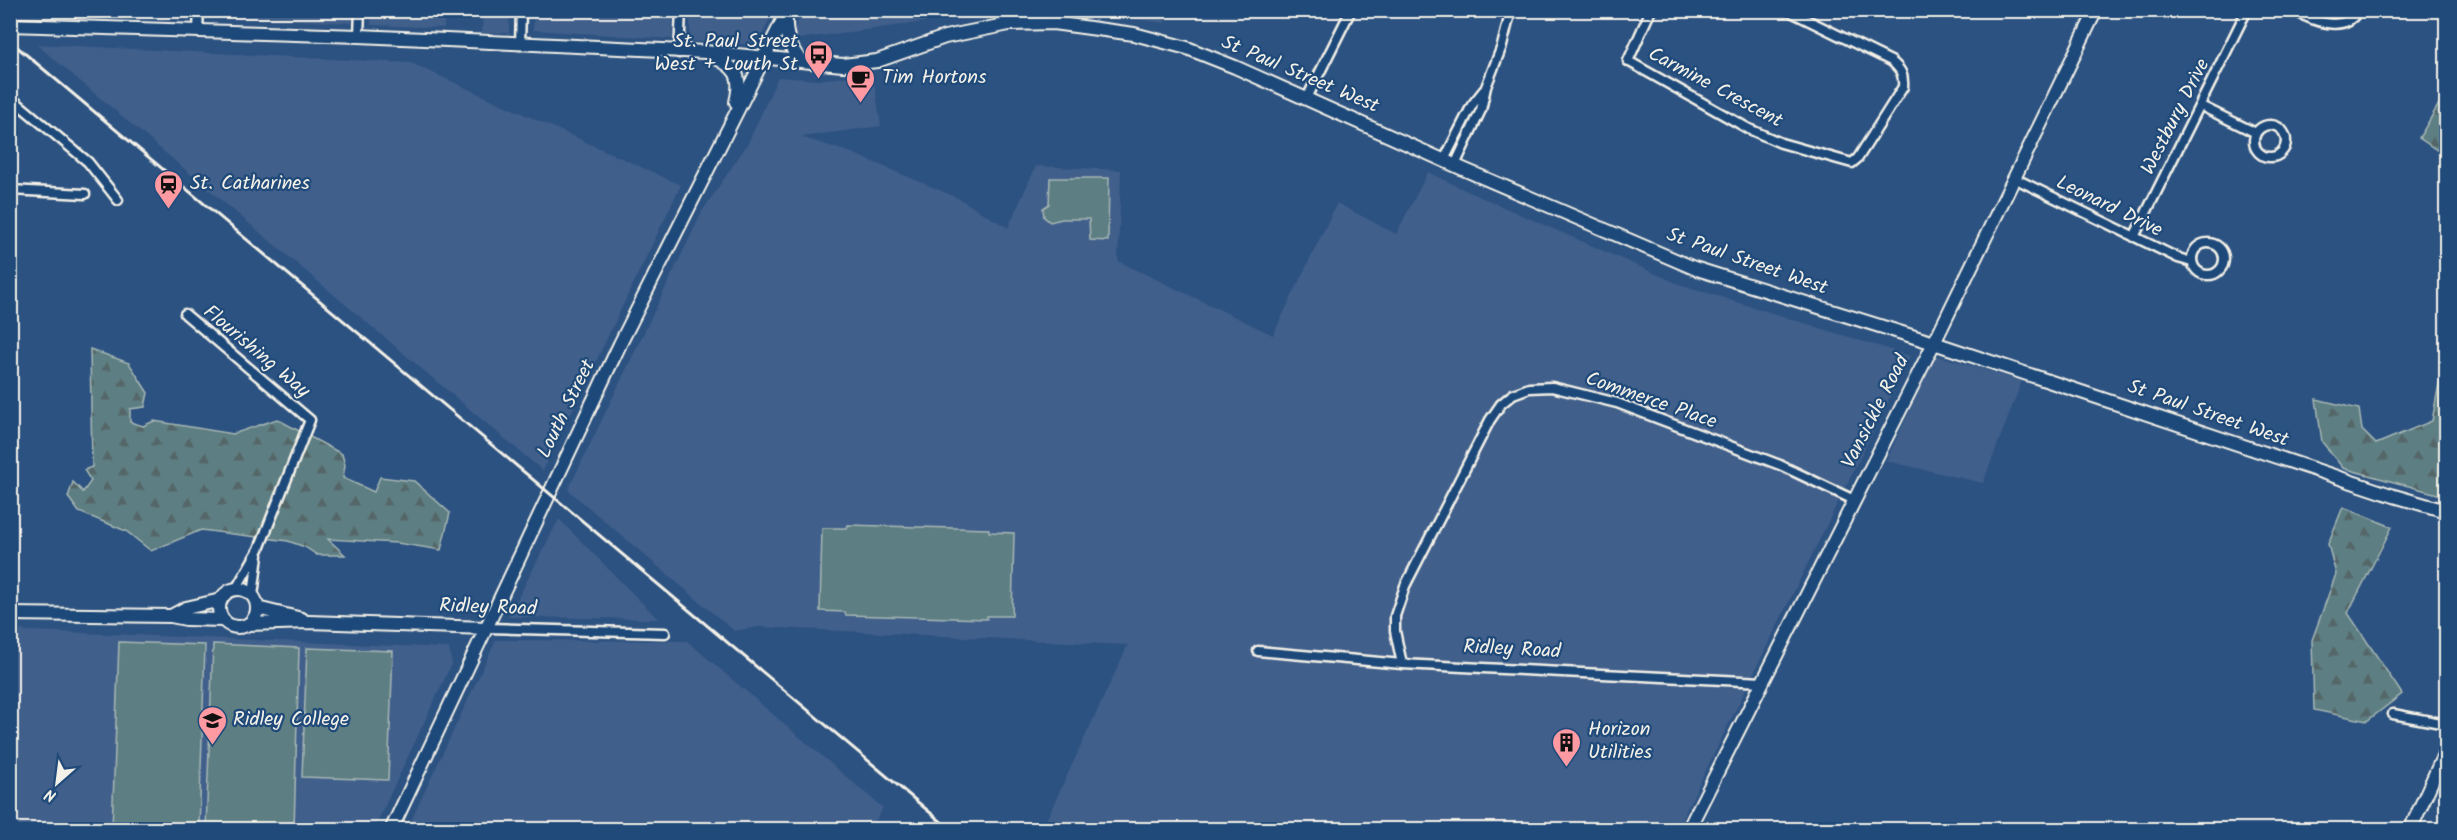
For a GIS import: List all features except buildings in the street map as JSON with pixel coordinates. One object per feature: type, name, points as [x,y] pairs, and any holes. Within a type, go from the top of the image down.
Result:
[{"type":"main road","name":"Vansickle Road","points":[[1688,830],[1934,343],[2096,10]]},
{"type":"main road","name":"Louth Street","points":[[391,830],[634,315],[787,13]]},
{"type":"main road","points":[[787,13],[786,32],[790,46],[801,61]]},
{"type":"main road","name":"St Paul Street West","points":[[10,25],[359,36],[679,53],[705,52],[843,64],[877,61],[945,37],[1009,24],[1053,23],[1134,34],[1187,48],[1307,98],[1450,163],[1694,268],[1934,343],[2446,512]]},
{"type":"main road","points":[[705,52],[727,63],[738,78],[740,85],[729,126]]},
{"type":"main road","points":[[171,616],[186,609],[221,600],[230,591],[236,589],[248,592],[255,602],[254,619],[249,624],[232,626],[223,620],[219,612],[221,600]]},
{"type":"main road","name":"Ridley Road","points":[[255,602],[309,622]]},
{"type":"main road","points":[[10,614],[171,616],[186,619],[223,620]]},
{"type":"main road","name":"Ridley Road","points":[[249,624],[309,622],[486,628]]},
{"type":"main road","points":[[2410,830],[2446,750]]},
{"type":"street","points":[[198,30],[199,10]]},
{"type":"street","points":[[359,36],[360,10]]},
{"type":"street","points":[[520,45],[521,10]]},
{"type":"street","points":[[679,53],[681,10]]},
{"type":"street","points":[[1307,98],[1351,10]]},
{"type":"street","points":[[1450,163],[1482,110],[1486,87],[1502,46],[1511,10]]},
{"type":"street","name":"Carmine Crescent","points":[[1651,10],[1628,61],[1749,129],[1781,143],[1852,163],[1858,158],[1903,87],[1904,76],[1899,67],[1891,61],[1802,14],[1787,10]]},
{"type":"street","name":"Westbury Drive","points":[[2134,237],[2247,10]]},
{"type":"street","points":[[2293,10],[2316,22],[2345,22],[2355,16],[2358,10]]},
{"type":"street","points":[[10,97],[88,162],[118,200]]},
{"type":"street","points":[[2200,106],[2256,133]]},
{"type":"street","name":"Leonard Drive","points":[[2014,178],[2178,258],[2192,262]]},
{"type":"street","points":[[10,190],[85,194]]},
{"type":"street","name":"Flourishing Way","points":[[185,314],[310,420],[259,549],[236,589]]},
{"type":"street","name":"Commerce Place","points":[[1402,664],[1395,631],[1395,616],[1405,586],[1490,420],[1501,404],[1513,394],[1529,388],[1552,387],[1617,403],[1780,465],[1854,500]]},
{"type":"street","name":"Flourishing Way","points":[[255,602],[259,549]]},
{"type":"street","name":"Ridley Road","points":[[486,628],[665,633]]},
{"type":"street","name":"Ridley Road","points":[[1258,651],[1402,664],[1763,682]]},
{"type":"street","points":[[2393,714],[2446,724]]},
{"type":"shaded area","points":[[80,10],[353,11],[352,23]]},
{"type":"shaded area","points":[[690,10],[773,11],[758,45],[690,41]]},
{"type":"shaded area","points":[[802,10],[936,11],[932,21],[798,39],[794,31]]},
{"type":"shaded area","points":[[1170,10],[1164,23],[1082,11]]},
{"type":"shaded area","points":[[371,11],[444,11],[444,28],[371,25]]},
{"type":"shaded area","points":[[483,11],[510,11],[509,33],[482,33]]},
{"type":"shaded area","points":[[534,11],[673,11],[672,39],[533,30]]},
{"type":"shaded area","points":[[36,44],[411,63],[681,185],[543,471]]},
{"type":"shaded area","points":[[873,73],[881,126],[801,137],[852,153],[958,198],[1008,228],[1036,166],[1121,170],[1118,261],[1273,335],[1337,203],[1396,234],[1428,172],[1679,284],[1910,356],[1677,829],[1042,829],[1128,645],[759,627],[734,631],[568,490],[703,210],[748,143],[778,77],[819,80]]},
{"type":"shaded area","points":[[1936,355],[2022,381],[1983,483],[1886,461]]},
{"type":"shaded area","points":[[559,519],[658,619],[508,617]]},
{"type":"shaded area","name":"Ridley College","points":[[11,630],[449,648],[452,663],[374,829],[11,830]]},
{"type":"shaded area","points":[[496,640],[687,641],[883,808],[870,830],[407,829]]},
{"type":"green space","points":[[2446,92],[2446,156],[2419,138]]},
{"type":"green space","points":[[1050,178],[1109,178],[1108,241],[1090,240],[1089,219],[1062,219],[1050,222],[1044,217],[1043,208],[1049,204]]},
{"type":"green space","points":[[90,349],[129,363],[148,393],[145,407],[130,409],[130,422],[143,426],[154,421],[233,434],[277,419],[342,454],[345,465],[343,478],[374,492],[380,477],[414,481],[450,513],[441,550],[397,543],[328,539],[345,555],[317,555],[305,547],[288,541],[201,530],[151,551],[126,531],[79,512],[68,497],[73,482],[83,492],[91,481],[84,470],[92,467]]},
{"type":"green space","points":[[2446,361],[2446,492],[2441,495],[2343,468],[2322,442],[2316,399],[2359,409],[2362,430],[2376,444],[2432,421]]},
{"type":"green space","points":[[2343,507],[2392,527],[2348,613],[2402,694],[2367,721],[2314,710],[2312,640],[2336,574],[2328,544]]},
{"type":"green space","points":[[848,525],[989,529],[989,532],[1014,533],[1012,616],[987,616],[987,619],[846,615],[845,612],[820,611],[822,528],[847,528]]},
{"type":"green space","points":[[119,642],[205,645],[199,829],[112,829]]},
{"type":"green space","points":[[213,644],[299,648],[294,829],[206,829]]},
{"type":"green space","points":[[307,648],[393,651],[388,780],[302,777]]},
{"type":"railway","points":[[10,41],[951,830]]},
{"type":"place","name":"St. Paul Street West + Louth St","points":[[819,80]]},
{"type":"place","name":"Tim Hortons","points":[[861,104]]},
{"type":"place","name":"St. Catharines","points":[[169,210]]},
{"type":"place","name":"Ridley College","points":[[212,746]]},
{"type":"place","name":"Horizon Utilities","points":[[1567,768]]}]
